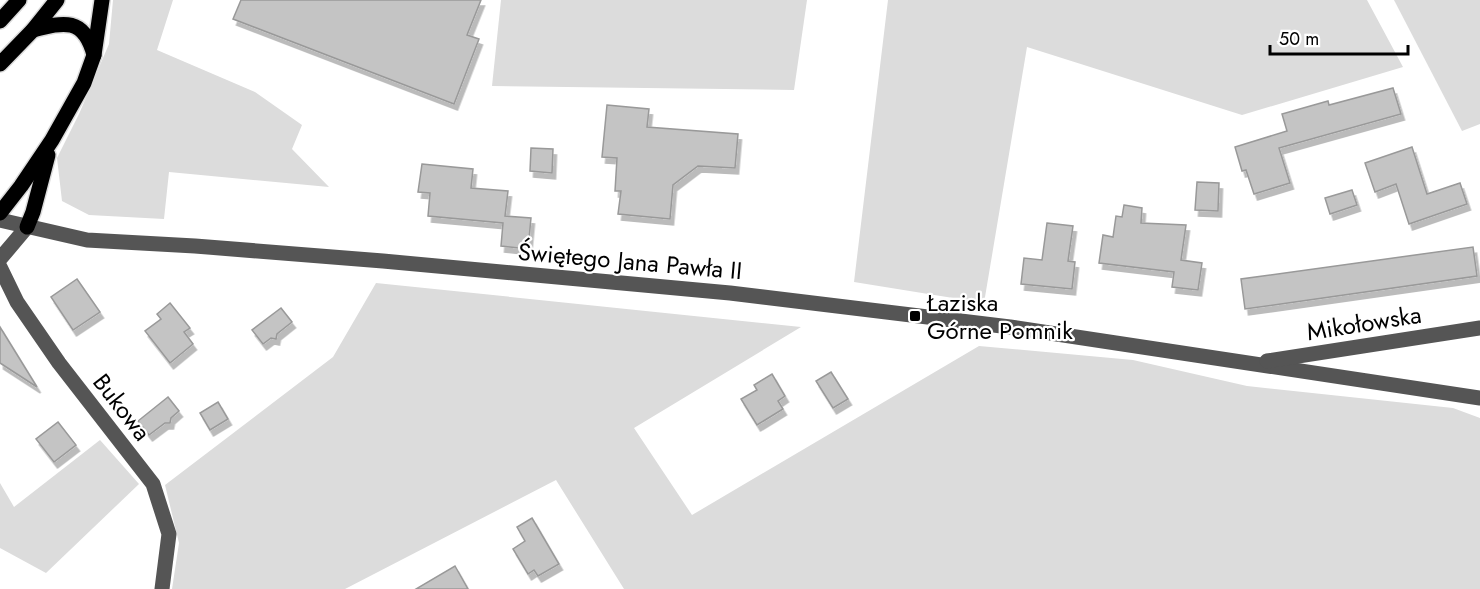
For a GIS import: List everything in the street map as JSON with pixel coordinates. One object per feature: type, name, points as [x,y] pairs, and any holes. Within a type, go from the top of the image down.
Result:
[{"type":"main road","points":[[0,21],[19,0]]},
{"type":"main road","points":[[0,64],[33,30],[57,0]]},
{"type":"main road","points":[[0,213],[52,140],[84,83],[93,55],[102,0]]},
{"type":"main road","points":[[33,30],[60,23],[74,26],[89,38],[93,55]]},
{"type":"main road","points":[[27,226],[33,212],[52,140]]},
{"type":"street","name":"Świętego Jana Pawła II","points":[[0,220],[87,240],[383,261],[730,293],[1010,327],[1200,357],[1255,363]]},
{"type":"street","points":[[0,259],[27,226]]},
{"type":"street","name":"Bukowa","points":[[0,267],[17,302],[59,363],[153,484],[169,534],[162,589]]},
{"type":"street","name":"Mikołowska","points":[[1255,363],[1480,328]]},
{"type":"street","points":[[1255,363],[1480,398]]},
{"type":"shaded area","points":[[113,0],[173,0],[157,50],[255,92],[302,125],[292,149],[329,187],[169,172],[164,219],[89,215],[62,201],[57,158],[109,44]]},
{"type":"shaded area","points":[[501,0],[807,0],[794,90],[492,86]]},
{"type":"shaded area","points":[[888,0],[1367,0],[1403,67],[1242,115],[1027,47],[984,303],[854,282]]},
{"type":"shaded area","points":[[1394,0],[1480,0],[1480,124],[1462,131]]},
{"type":"shaded area","points":[[376,283],[801,327],[634,428],[692,515],[979,346],[1133,360],[1247,386],[1453,408],[1480,418],[1480,589],[624,589],[556,480],[345,589],[172,589],[179,543],[165,485],[333,357]]},
{"type":"shaded area","points":[[100,440],[139,484],[46,573],[0,548],[0,483],[14,507]]},
{"type":"building","points":[[241,0],[481,0],[467,35],[479,39],[454,104],[233,19]]},
{"type":"building","points":[[1393,88],[1401,114],[1279,148],[1290,183],[1254,194],[1246,170],[1242,171],[1235,147],[1287,131],[1282,114],[1328,101],[1329,105]]},
{"type":"building","points":[[607,105],[649,109],[647,127],[738,134],[735,168],[698,166],[673,185],[670,219],[618,214],[621,191],[615,191],[617,158],[602,157]]},
{"type":"building","points":[[1412,147],[1427,194],[1460,183],[1467,204],[1409,224],[1396,184],[1375,192],[1365,163]]},
{"type":"building","points":[[531,148],[553,149],[552,173],[530,171]]},
{"type":"building","points":[[422,164],[473,169],[471,188],[508,191],[505,216],[531,218],[528,249],[501,246],[503,223],[428,216],[430,193],[418,192]]},
{"type":"building","points":[[1197,182],[1219,183],[1218,211],[1195,210]]},
{"type":"building","points":[[1352,190],[1357,205],[1330,214],[1325,198]]},
{"type":"building","points":[[1124,205],[1142,208],[1141,223],[1186,225],[1181,260],[1202,263],[1198,290],[1172,287],[1174,272],[1099,263],[1103,235],[1113,237],[1116,216],[1122,217]]},
{"type":"building","points":[[1047,223],[1073,226],[1068,261],[1075,262],[1072,289],[1021,284],[1024,258],[1042,260]]},
{"type":"building","points":[[1473,247],[1477,276],[1245,309],[1241,279]]},
{"type":"building","points":[[77,279],[100,312],[73,330],[51,297]]},
{"type":"building","points":[[170,303],[190,328],[184,332],[193,344],[170,363],[145,331],[161,319],[157,314]]},
{"type":"building","points":[[281,308],[292,322],[277,334],[276,339],[271,338],[263,344],[252,330]]},
{"type":"building","points":[[0,327],[37,387],[0,363]]},
{"type":"building","points":[[831,372],[848,399],[833,408],[816,381]]},
{"type":"building","points":[[772,374],[785,396],[778,401],[783,409],[757,425],[741,399],[757,390],[754,385]]},
{"type":"building","points":[[168,397],[179,411],[171,418],[170,423],[165,423],[149,435],[138,421]]},
{"type":"building","points":[[218,402],[228,419],[210,430],[200,413]]},
{"type":"building","points":[[58,422],[76,445],[54,462],[36,439]]},
{"type":"building","points":[[532,518],[559,564],[538,576],[534,570],[528,574],[513,549],[525,541],[517,527]]},
{"type":"building","points":[[455,566],[468,589],[416,589]]},
{"type":"place","name":"Łaziska Górne Pomnik","points":[[915,316]]}]
